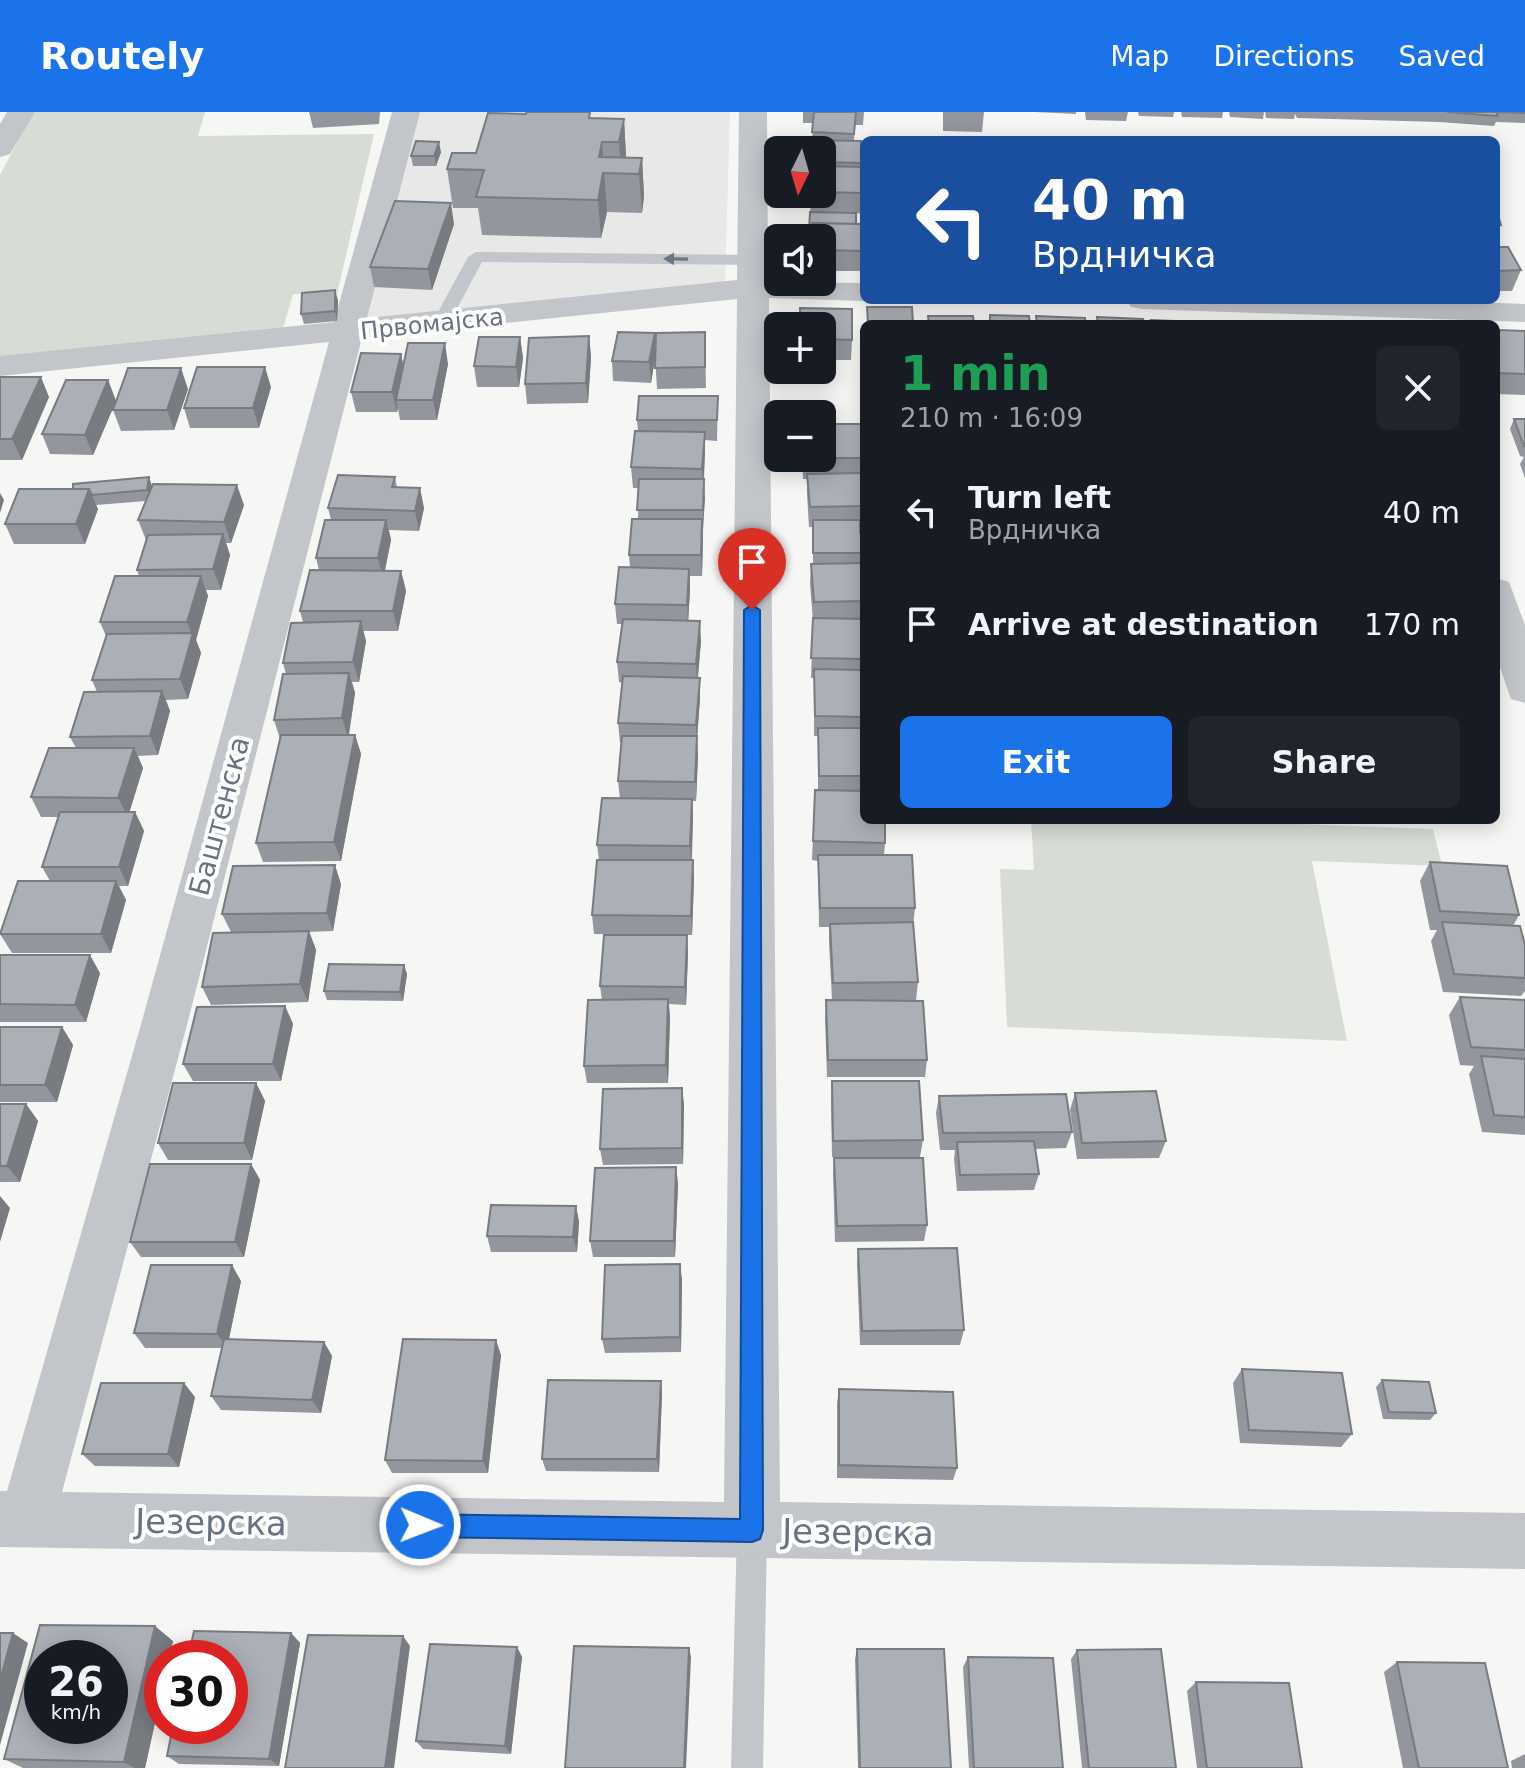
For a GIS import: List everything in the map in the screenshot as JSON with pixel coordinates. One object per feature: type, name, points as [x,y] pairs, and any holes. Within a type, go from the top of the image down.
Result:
[{"type":"street","points":[[0,148],[21,112]]},
{"type":"street","name":"Баштенска","points":[[14,1519],[165,1021],[406,112]]},
{"type":"street","points":[[752,1530],[753,112]]},
{"type":"street","name":"Првомајска","points":[[0,366],[441,323],[754,274],[860,291]]},
{"type":"street","points":[[1210,304],[1416,316],[1525,313]]},
{"type":"street","points":[[1500,605],[1525,689]]},
{"type":"street","name":"Језерска","points":[[14,1519],[1525,1541]]},
{"type":"lane","points":[[441,323],[476,257],[754,274]]},
{"type":"lane","points":[[747,1768],[752,1530]]},
{"type":"shaded area","points":[[33,112],[205,112],[198,136],[374,134],[337,294],[293,294],[282,332],[0,359],[0,175]]},
{"type":"shaded area","points":[[418,112],[730,112],[725,282],[354,323]]},
{"type":"shaded area","points":[[1031,824],[1298,824],[1433,829],[1442,866],[1312,861],[1347,1041],[1007,1027],[1000,869],[1034,870]]},
{"type":"building","points":[[590,112],[589,118],[624,119],[619,142],[602,142],[599,157],[642,158],[639,174],[603,173],[598,200],[476,197],[484,170],[447,169],[452,153],[476,153],[488,113]]},
{"type":"building","points":[[814,112],[856,112],[854,134],[812,132]]},
{"type":"building","points":[[1447,112],[1496,112],[1498,116]]},
{"type":"building","points":[[836,140],[860,141],[860,163],[836,162]]},
{"type":"building","points":[[416,141],[439,142],[434,156],[411,156]]},
{"type":"building","points":[[836,166],[860,167],[860,193],[836,192]]},
{"type":"building","points":[[395,201],[451,203],[428,269],[370,267]]},
{"type":"building","points":[[810,212],[856,213],[856,224],[809,224]]},
{"type":"building","points":[[812,223],[860,224],[860,251],[836,250],[836,224]]},
{"type":"building","points":[[1500,247],[1508,247],[1521,270],[1500,271]]},
{"type":"building","points":[[335,290],[335,311],[301,314],[302,293]]},
{"type":"building","points":[[867,307],[912,307],[913,320],[868,320]]},
{"type":"building","points":[[800,308],[852,309],[852,340],[836,339],[836,312],[800,312]]},
{"type":"building","points":[[990,315],[1029,316],[1030,320],[990,320]]},
{"type":"building","points":[[928,316],[973,316],[974,320],[928,320]]},
{"type":"building","points":[[1036,316],[1085,320],[1036,320]]},
{"type":"building","points":[[1097,317],[1143,320],[1097,320]]},
{"type":"building","points":[[1500,330],[1525,331],[1525,374],[1500,373]]},
{"type":"building","points":[[618,332],[655,333],[649,362],[612,361]]},
{"type":"building","points":[[705,332],[705,367],[655,368],[656,333]]},
{"type":"building","points":[[589,336],[586,383],[525,384],[529,338]]},
{"type":"building","points":[[479,337],[520,337],[516,367],[474,366]]},
{"type":"building","points":[[408,343],[445,343],[433,400],[396,400]]},
{"type":"building","points":[[361,353],[401,354],[392,392],[351,392]]},
{"type":"building","points":[[197,367],[265,367],[253,408],[184,408]]},
{"type":"building","points":[[128,368],[181,368],[167,410],[113,410]]},
{"type":"building","points":[[0,377],[41,377],[12,439],[0,439]]},
{"type":"building","points":[[66,380],[108,380],[85,435],[42,434]]},
{"type":"building","points":[[639,396],[718,396],[717,420],[637,420]]},
{"type":"building","points":[[1514,419],[1525,419],[1525,446],[1524,446]]},
{"type":"building","points":[[836,424],[860,424],[860,458],[836,458]]},
{"type":"building","points":[[635,431],[705,432],[702,469],[631,467]]},
{"type":"building","points":[[860,473],[860,506],[810,507],[807,474]]},
{"type":"building","points":[[338,475],[395,477],[392,487],[420,488],[415,511],[328,508]]},
{"type":"building","points":[[149,477],[147,490],[92,495],[89,489],[73,489],[73,484]]},
{"type":"building","points":[[639,479],[704,479],[703,510],[637,510]]},
{"type":"building","points":[[153,484],[237,485],[224,522],[138,520]]},
{"type":"building","points":[[19,489],[89,489],[76,524],[5,524]]},
{"type":"building","points":[[632,519],[702,519],[701,555],[629,555]]},
{"type":"building","points":[[325,520],[386,520],[378,558],[316,558]]},
{"type":"building","points":[[813,520],[860,520],[860,553],[813,553]]},
{"type":"building","points":[[223,534],[213,569],[137,570],[148,535]]},
{"type":"building","points":[[860,563],[860,601],[814,602],[811,564]]},
{"type":"building","points":[[619,567],[689,569],[687,605],[615,604]]},
{"type":"building","points":[[310,570],[401,571],[393,611],[300,611]]},
{"type":"building","points":[[115,576],[201,576],[187,622],[100,622]]},
{"type":"building","points":[[813,618],[860,619],[860,659],[811,658]]},
{"type":"building","points":[[623,619],[700,621],[696,664],[617,662]]},
{"type":"building","points":[[361,621],[353,662],[283,663],[291,623]]},
{"type":"building","points":[[193,633],[180,679],[92,680],[107,634]]},
{"type":"building","points":[[814,669],[860,670],[860,717],[815,716]]},
{"type":"building","points":[[349,673],[342,718],[274,720],[283,674]]},
{"type":"building","points":[[623,676],[700,678],[696,725],[618,723]]},
{"type":"building","points":[[162,691],[150,736],[70,737],[84,692]]},
{"type":"building","points":[[818,728],[860,728],[860,776],[819,776]]},
{"type":"building","points":[[281,735],[355,735],[334,842],[256,843]]},
{"type":"building","points":[[622,736],[697,736],[695,782],[618,781]]},
{"type":"building","points":[[49,748],[134,748],[118,798],[31,797]]},
{"type":"building","points":[[815,790],[860,791],[860,824],[885,824],[885,843],[813,841]]},
{"type":"building","points":[[602,798],[692,799],[690,846],[597,845]]},
{"type":"building","points":[[60,812],[135,812],[119,867],[42,867]]},
{"type":"building","points":[[818,855],[912,855],[915,908],[820,908]]},
{"type":"building","points":[[597,860],[693,860],[691,916],[592,915]]},
{"type":"building","points":[[1430,862],[1507,866],[1519,915],[1440,911]]},
{"type":"building","points":[[335,865],[327,913],[222,914],[233,866]]},
{"type":"building","points":[[18,881],[116,881],[101,934],[0,934]]},
{"type":"building","points":[[913,922],[918,982],[833,983],[830,924]]},
{"type":"building","points":[[1442,922],[1520,926],[1525,945],[1525,978],[1454,974]]},
{"type":"building","points":[[309,931],[300,984],[202,987],[213,933]]},
{"type":"building","points":[[604,935],[687,935],[685,987],[600,986]]},
{"type":"building","points":[[0,955],[90,955],[75,1005],[0,1004]]},
{"type":"building","points":[[329,964],[404,965],[400,992],[324,991]]},
{"type":"building","points":[[1460,997],[1525,1000],[1525,1050],[1471,1047]]},
{"type":"building","points":[[668,999],[666,1065],[584,1066],[588,1000]]},
{"type":"building","points":[[826,1000],[923,1001],[927,1060],[828,1060]]},
{"type":"building","points":[[285,1006],[273,1064],[183,1064],[197,1007]]},
{"type":"building","points":[[0,1027],[62,1027],[45,1085],[0,1085]]},
{"type":"building","points":[[1481,1056],[1525,1059],[1525,1117],[1494,1115]]},
{"type":"building","points":[[832,1081],[919,1081],[923,1140],[833,1141]]},
{"type":"building","points":[[173,1083],[256,1083],[244,1143],[158,1143]]},
{"type":"building","points":[[682,1088],[682,1148],[600,1149],[603,1089]]},
{"type":"building","points":[[1156,1091],[1166,1141],[1082,1143],[1075,1093]]},
{"type":"building","points":[[1066,1094],[1072,1132],[943,1133],[939,1096]]},
{"type":"building","points":[[0,1104],[26,1104],[7,1166],[0,1166]]},
{"type":"building","points":[[1034,1141],[1039,1174],[960,1175],[957,1142]]},
{"type":"building","points":[[834,1158],[923,1158],[927,1225],[837,1226]]},
{"type":"building","points":[[150,1164],[251,1164],[235,1242],[130,1242]]},
{"type":"building","points":[[676,1167],[674,1241],[590,1241],[595,1168]]},
{"type":"building","points":[[491,1205],[576,1206],[573,1237],[487,1236]]},
{"type":"building","points":[[957,1248],[964,1330],[862,1331],[858,1249]]},
{"type":"building","points":[[680,1264],[680,1337],[602,1339],[605,1265]]},
{"type":"building","points":[[151,1265],[232,1265],[217,1334],[134,1333]]},
{"type":"building","points":[[224,1339],[324,1342],[312,1400],[211,1396]]},
{"type":"building","points":[[403,1339],[496,1340],[483,1461],[385,1460]]},
{"type":"building","points":[[1242,1369],[1342,1373],[1352,1434],[1249,1430]]},
{"type":"building","points":[[548,1380],[661,1381],[657,1459],[542,1459]]},
{"type":"building","points":[[1382,1380],[1429,1382],[1436,1413],[1389,1412]]},
{"type":"building","points":[[101,1383],[184,1383],[168,1454],[82,1454]]},
{"type":"building","points":[[839,1389],[953,1392],[957,1468],[839,1465]]},
{"type":"building","points":[[40,1625],[155,1626],[152,1640],[144,1640],[144,1674],[124,1762],[4,1759],[24,1685],[24,1744],[128,1744],[128,1640],[36,1640]]},
{"type":"building","points":[[194,1631],[291,1633],[269,1759],[167,1756],[169,1744],[248,1744],[248,1640],[192,1640]]},
{"type":"building","points":[[0,1633],[13,1633],[0,1680]]},
{"type":"building","points":[[308,1635],[403,1636],[385,1768],[285,1768]]},
{"type":"building","points":[[430,1644],[517,1647],[505,1746],[416,1741]]},
{"type":"building","points":[[574,1646],[689,1648],[684,1768],[565,1768]]},
{"type":"building","points":[[857,1649],[944,1649],[951,1768],[860,1768]]},
{"type":"building","points":[[1161,1649],[1176,1768],[1089,1768],[1077,1650]]},
{"type":"building","points":[[968,1657],[1053,1658],[1063,1768],[974,1768]]},
{"type":"building","points":[[1397,1662],[1485,1663],[1508,1768],[1419,1768]]},
{"type":"building","points":[[1196,1682],[1289,1683],[1302,1768],[1207,1768]]},
{"type":"route","points":[[420,1525],[752,1530],[752,610]]}]
